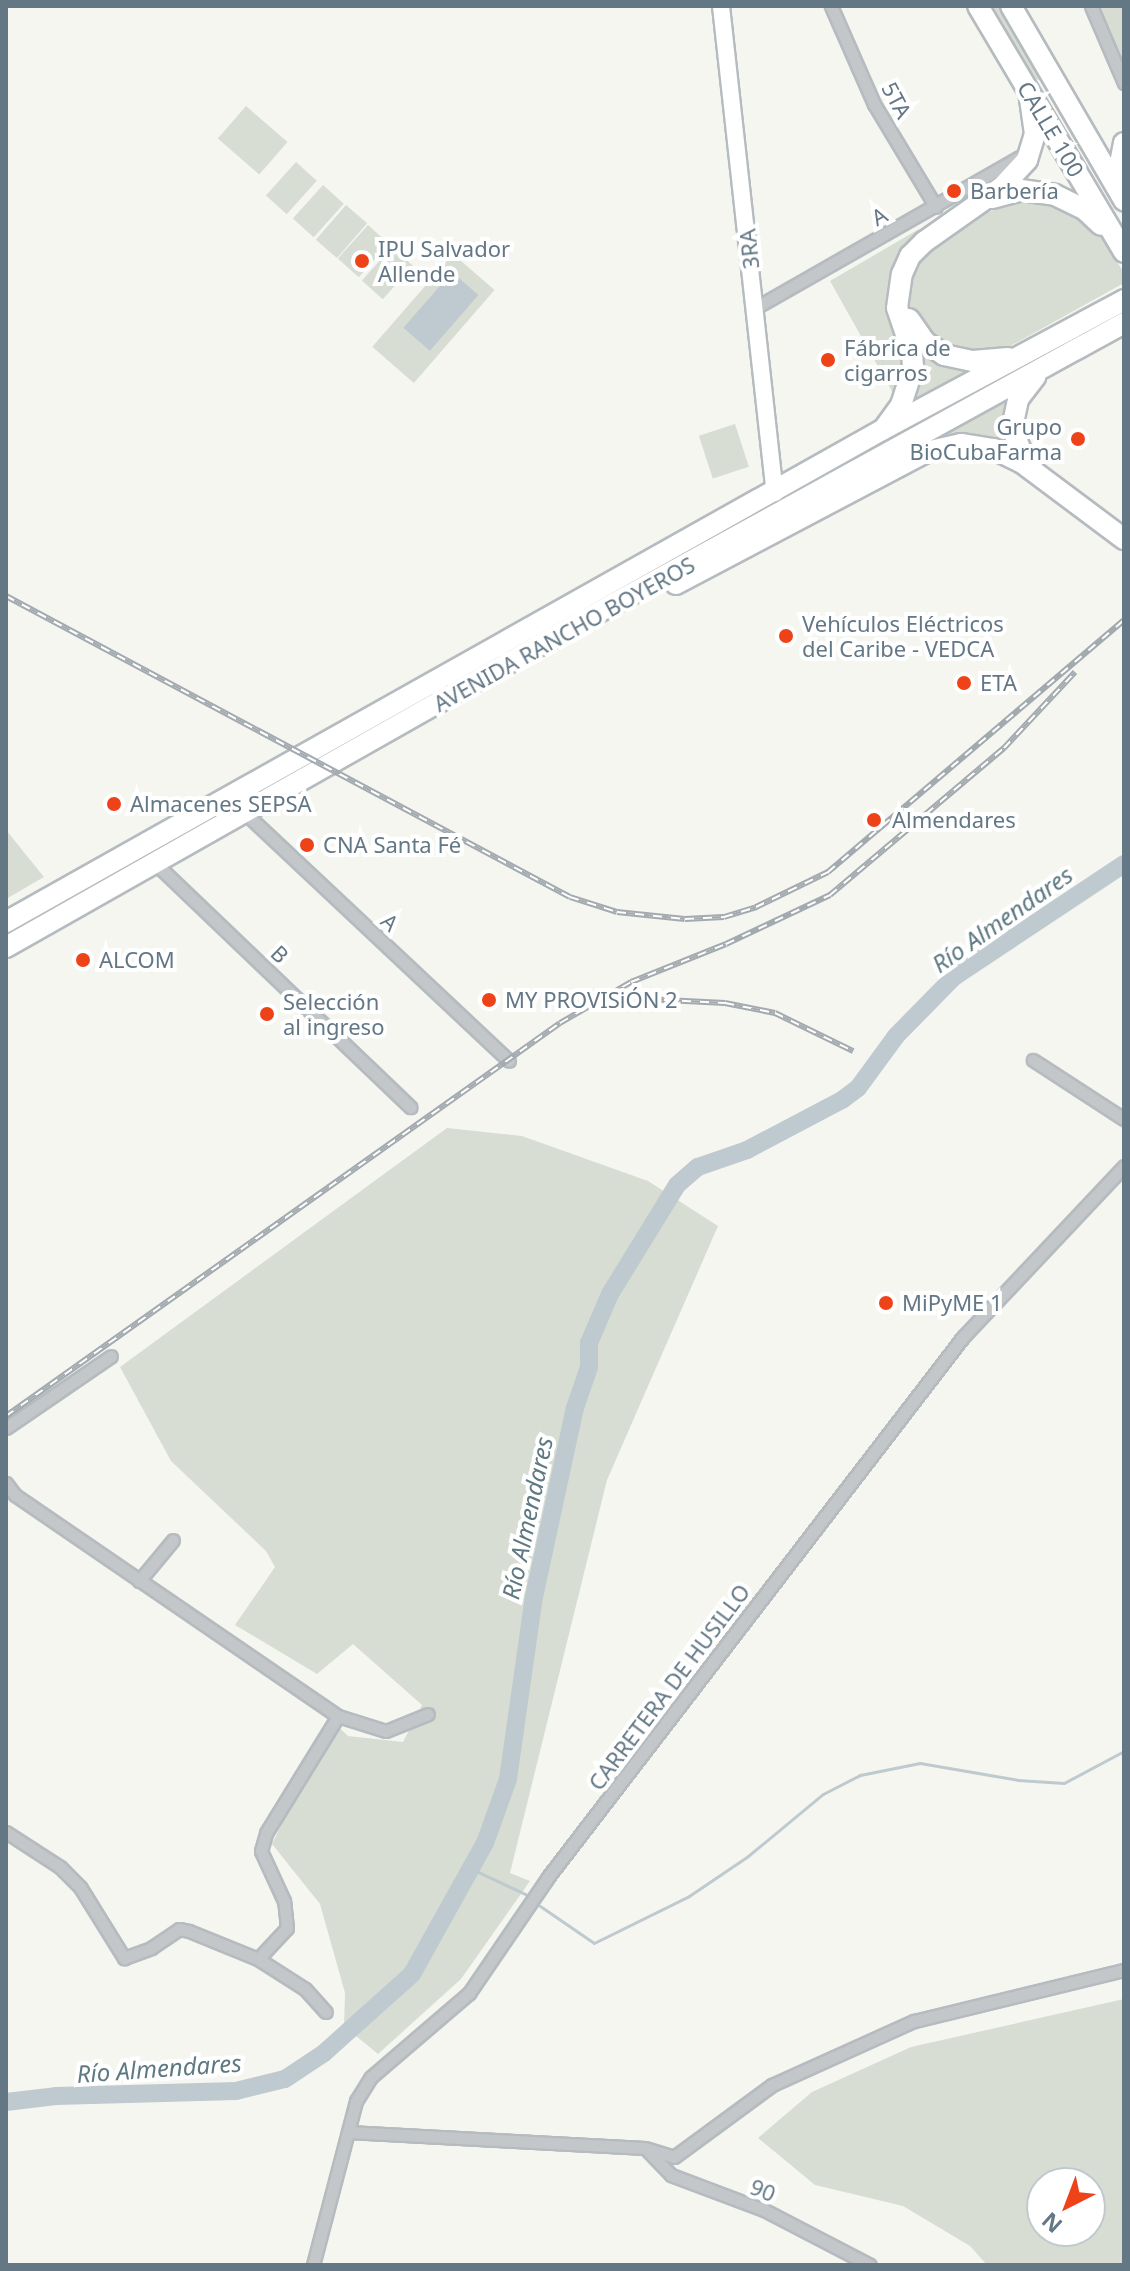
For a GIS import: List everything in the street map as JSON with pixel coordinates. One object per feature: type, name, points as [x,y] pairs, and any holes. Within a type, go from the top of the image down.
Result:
[{"type":"highway","name":"CALLE 100","points":[[978,6],[1124,253]]},
{"type":"highway","name":"CALLE 100","points":[[1011,6],[1124,200]]},
{"type":"highway","points":[[882,430],[901,405],[913,367],[912,352],[897,308],[900,279],[910,256],[933,234],[1011,179],[1027,160],[1035,134],[1029,92]]},
{"type":"highway","points":[[1124,143],[1120,164],[1124,189]]},
{"type":"highway","points":[[974,206],[1021,190],[1067,199],[1084,209],[1124,253]]},
{"type":"highway","points":[[900,279],[903,305],[911,323],[925,342],[944,355],[982,361],[1021,355],[1037,347]]},
{"type":"highway","name":"AVENIDA RANCHO BOYEROS","points":[[6,922],[775,493],[882,430],[1124,300]]},
{"type":"highway","name":"AVENIDA RANCHO BOYEROS","points":[[6,947],[584,620],[1124,323]]},
{"type":"highway","points":[[1045,479],[1021,451],[1015,438],[1014,410],[1034,378],[1069,352]]},
{"type":"highway","points":[[584,620],[707,570],[926,452],[975,444],[1007,454],[1124,539]]},
{"type":"street","name":"3RA","points":[[721,6],[775,493]]},
{"type":"street","name":"5TA","points":[[831,6],[874,104],[936,207]]},
{"type":"street","points":[[1091,6],[1124,83]]},
{"type":"street","name":"A","points":[[755,308],[936,207],[1020,156]]},
{"type":"street","name":"A","points":[[245,813],[509,1061]]},
{"type":"street","name":"B","points":[[156,864],[410,1107]]},
{"type":"street","points":[[1033,1060],[1124,1119]]},
{"type":"street","name":"CARRETERA DE HUSILLO","points":[[313,2265],[356,2101],[371,2077],[469,1993],[548,1877],[963,1337],[1045,1246],[1124,1166]]},
{"type":"street","points":[[8,1424],[111,1356]]},
{"type":"street","points":[[6,1483],[15,1495],[338,1716],[386,1731],[428,1714]]},
{"type":"street","points":[[139,1581],[173,1540]]},
{"type":"street","points":[[258,1959],[287,1928],[284,1901],[261,1851],[266,1833],[338,1716]]},
{"type":"street","points":[[6,1832],[60,1867],[80,1887],[124,1958],[151,1948],[179,1929],[208,1936],[258,1959],[305,1989],[326,2012]]},
{"type":"street","points":[[348,2132],[645,2148],[674,2157],[772,2085],[914,2021],[1124,1970]]},
{"type":"street","name":"90","points":[[645,2148],[671,2175],[764,2210],[870,2265]]},
{"type":"shaded area","points":[[984,6],[1005,6],[1047,80],[1027,79]]},
{"type":"shaded area","points":[[1100,6],[1124,8],[1124,61]]},
{"type":"shaded area","points":[[246,106],[288,142],[259,175],[218,138]]},
{"type":"shaded area","points":[[296,162],[317,181],[287,214],[266,195]]},
{"type":"shaded area","points":[[323,185],[344,204],[314,237],[293,218]]},
{"type":"shaded area","points":[[1031,198],[1058,204],[1097,230],[1124,273],[1124,283],[996,354],[955,354],[924,334],[911,313],[907,293],[915,260],[960,224],[1017,200]]},
{"type":"shaded area","points":[[346,205],[367,223],[337,258],[316,240]]},
{"type":"shaded area","points":[[368,225],[389,244],[359,277],[338,258]]},
{"type":"shaded area","points":[[919,229],[888,283],[889,312],[902,346],[904,363],[898,402],[830,281]]},
{"type":"shaded area","points":[[392,247],[413,266],[383,299],[362,280]]},
{"type":"shaded area","points":[[453,254],[495,290],[414,383],[372,347]]},
{"type":"shaded area","points":[[452,272],[478,295],[430,351],[403,328]]},
{"type":"shaded area","points":[[918,347],[978,367],[909,406]]},
{"type":"shaded area","points":[[1008,401],[1005,417],[1012,446],[969,435],[919,445]]},
{"type":"shaded area","points":[[735,424],[749,467],[713,479],[699,436]]},
{"type":"shaded area","points":[[6,830],[44,877],[6,899]]},
{"type":"shaded area","points":[[447,1128],[522,1136],[648,1181],[718,1226],[607,1480],[510,1873],[530,1881],[461,1979],[378,2054],[344,2026],[345,1993],[320,1904],[272,1844],[332,1721],[348,1736],[403,1742],[422,1705],[353,1644],[317,1674],[235,1625],[275,1567],[266,1551],[171,1461],[120,1367]]},
{"type":"shaded area","points":[[1124,1999],[1124,2265],[987,2265],[970,2246],[903,2206],[815,2185],[758,2138],[812,2092],[911,2047]]},
{"type":"waterway","name":"Río Almendares","points":[[6,2102],[56,2096],[236,2091],[285,2079],[324,2053],[412,1974],[485,1843],[508,1779],[534,1597],[575,1408],[589,1367],[589,1343],[610,1294],[677,1185],[698,1167],[747,1150],[842,1100],[858,1088],[896,1036],[954,977],[1124,864]]},
{"type":"waterway","points":[[540,1906],[594,1943],[689,1896],[748,1856],[823,1794],[860,1775],[920,1763],[1018,1780],[1064,1783],[1124,1751]]},
{"type":"waterway","points":[[472,1869],[525,1894]]},
{"type":"railway","points":[[6,596],[570,897],[617,912],[685,919],[724,917],[756,907],[828,872],[1124,620]]},
{"type":"railway","points":[[6,1416],[560,1023],[631,982],[726,944],[830,895],[1004,748],[1075,672]]},
{"type":"railway","points":[[646,999],[725,1003],[775,1013],[853,1051]]},
{"type":"place","name":"Barbería","points":[[954,191]]},
{"type":"place","name":"IPU Salvador Allende","points":[[362,261]]},
{"type":"place","name":"Fábrica de cigarros","points":[[828,360]]},
{"type":"place","name":"Grupo BioCubaFarma","points":[[1078,439]]},
{"type":"place","name":"Vehículos Eléctricos del Caribe - VEDCA","points":[[786,636]]},
{"type":"place","name":"ETA","points":[[964,683]]},
{"type":"place","name":"Almacenes SEPSA","points":[[114,804]]},
{"type":"place","name":"Almendares","points":[[874,820]]},
{"type":"place","name":"CNA Santa Fé","points":[[307,845]]},
{"type":"place","name":"ALCOM","points":[[83,960]]},
{"type":"place","name":"MY PROVISiÓN 2","points":[[489,1000]]},
{"type":"place","name":"Selección al ingreso","points":[[267,1014]]},
{"type":"place","name":"MiPyME 1","points":[[886,1303]]}]
